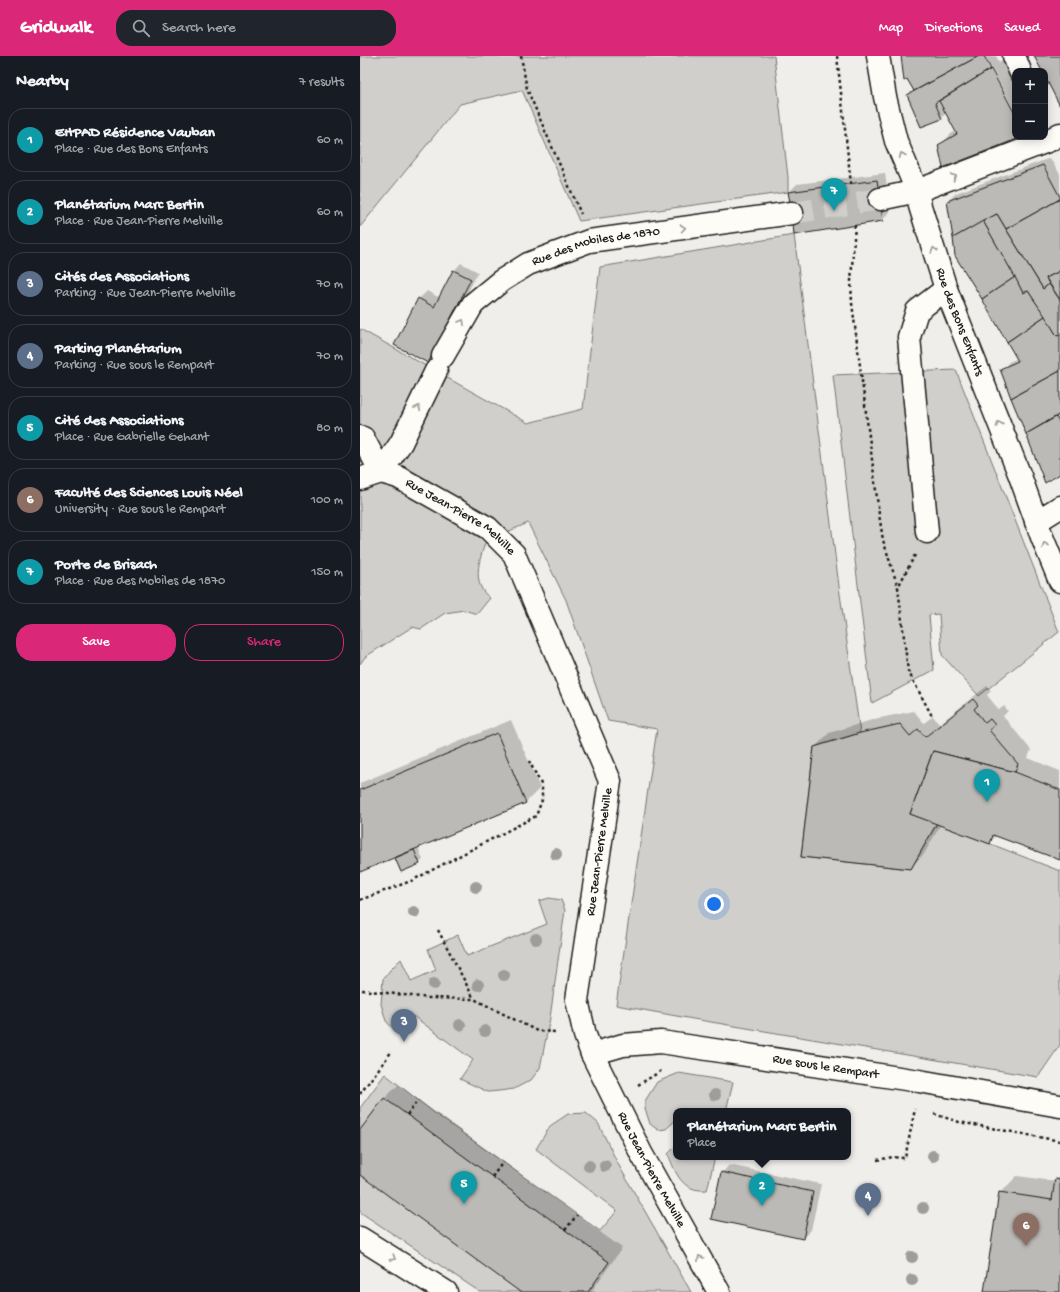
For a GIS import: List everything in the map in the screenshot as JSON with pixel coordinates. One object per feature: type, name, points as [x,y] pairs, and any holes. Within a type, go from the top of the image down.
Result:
[{"type":"street","name":"Rue des Bons Enfants","points":[[878,56],[885,97],[896,141],[918,191],[920,206],[946,289],[1060,581]]},
{"type":"street","points":[[880,199],[918,191],[1054,140]]},
{"type":"street","name":"Rue des Mobiles de 1870","points":[[381,472],[401,443],[440,363],[473,304],[501,281],[528,264],[589,241],[792,213]]},
{"type":"street","points":[[927,532],[909,338],[917,311],[946,289]]},
{"type":"street","points":[[360,437],[362,438],[381,472],[360,479]]},
{"type":"street","name":"Rue Jean-Pierre Melville","points":[[381,472],[398,477],[488,528],[514,554],[610,781],[577,1000],[588,1044],[641,1153],[719,1292]]},
{"type":"street","points":[[1036,522],[1060,507]]},
{"type":"street","name":"Rue sous le Rempart","points":[[588,1044],[623,1045],[661,1042],[919,1081],[1060,1106]]},
{"type":"street","points":[[360,1238],[446,1292]]},
{"type":"path","points":[[521,56],[527,89],[584,220],[589,241]]},
{"type":"path","points":[[837,56],[851,184]]},
{"type":"path","points":[[855,225],[851,281],[852,302],[883,540],[898,587],[908,671],[932,716]]},
{"type":"path","points":[[898,587],[927,532]]},
{"type":"path","points":[[360,900],[411,881],[536,816],[542,800],[542,786],[529,761]]},
{"type":"path","points":[[438,930],[474,999]]},
{"type":"path","points":[[362,990],[429,998],[474,999],[537,1031],[588,1044]]},
{"type":"path","points":[[360,1094],[392,1051]]},
{"type":"path","points":[[407,1115],[418,1100]]},
{"type":"path","points":[[877,1160],[893,1157],[905,1158],[911,1131]]},
{"type":"path","points":[[492,1177],[503,1162]]},
{"type":"path","points":[[565,1230],[577,1215]]},
{"type":"shaded area","points":[[360,56],[774,56],[788,177],[788,192],[579,221],[522,90],[460,104],[360,227]]},
{"type":"shaded area","points":[[794,235],[840,594],[860,733],[814,747],[801,857],[911,869],[937,823],[1060,871],[1060,1045],[1038,1077],[616,1005],[657,729],[608,721],[566,600],[528,523],[486,541],[478,571],[480,586],[490,598],[477,614],[464,610],[445,613],[421,629],[412,627],[365,657],[360,664],[360,329],[528,423],[583,409],[600,267]]},
{"type":"shaded area","points":[[956,370],[1059,632],[979,696],[942,655],[939,614],[929,615],[934,670],[872,703],[833,375]]},
{"type":"shaded area","points":[[549,898],[561,900],[565,910],[550,1018],[540,1068],[531,1080],[514,1089],[488,1092],[460,1079],[473,1060],[413,1016],[397,1033],[386,1021],[381,1004],[383,979],[401,959],[411,981],[436,970],[428,949],[458,935],[467,956],[547,924],[539,901]]},
{"type":"shaded area","points":[[679,1073],[733,1082],[727,1108],[673,1108],[673,1123],[666,1129],[658,1130],[650,1124],[645,1108],[645,1101],[657,1082]]},
{"type":"shaded area","points":[[385,1074],[437,1115],[600,1231],[617,1211],[536,1149],[550,1126],[568,1114],[586,1113],[598,1123],[618,1164],[691,1292],[480,1292],[360,1212],[360,1108]]},
{"type":"shaded area","points":[[673,1149],[673,1160],[714,1160],[707,1190],[698,1190],[685,1184],[677,1174],[668,1154]]},
{"type":"building","points":[[901,56],[979,56],[914,91],[907,79],[904,81]]},
{"type":"building","points":[[979,56],[984,56],[991,69],[935,103],[942,119],[921,127],[907,95]]},
{"type":"building","points":[[1034,56],[1060,56],[1060,106],[1048,83],[1048,68],[1040,68]]},
{"type":"building","points":[[991,69],[1012,108],[1012,140],[1014,140],[943,168],[938,145],[957,134],[939,101]]},
{"type":"building","points":[[1043,165],[1060,199],[1006,229],[997,214],[953,238],[947,201]]},
{"type":"building","points":[[877,180],[883,221],[794,235],[791,201],[790,202],[788,192]]},
{"type":"building","points":[[1060,199],[1060,271],[1046,278],[1049,284],[1043,289],[1006,229]]},
{"type":"building","points":[[997,214],[1043,289],[1049,284],[1060,300],[1060,335],[1057,336],[1028,291],[1023,293],[983,221]]},
{"type":"building","points":[[983,221],[1015,277],[982,299],[955,256],[953,238]]},
{"type":"building","points":[[453,270],[471,279],[428,363],[394,345],[418,298],[434,307]]},
{"type":"building","points":[[1060,271],[1060,300],[1046,278]]},
{"type":"building","points":[[1015,277],[1023,293],[1028,291],[1045,316],[1007,342],[982,299]]},
{"type":"building","points":[[1045,316],[1057,336],[1060,335],[1060,371],[1011,398],[1000,369],[1018,361],[1007,342]]},
{"type":"building","points":[[1060,371],[1060,414],[1026,434],[1011,398]]},
{"type":"building","points":[[1056,417],[1060,424],[1060,474],[1045,483],[1026,434]]},
{"type":"building","points":[[973,699],[978,705],[974,709],[985,723],[990,719],[995,725],[989,730],[1018,764],[1015,772],[933,751],[910,814],[937,823],[911,869],[801,857],[814,747],[860,733],[900,724],[910,736],[918,729],[925,737]]},
{"type":"building","points":[[497,733],[526,803],[360,872],[360,790]]},
{"type":"building","points":[[933,751],[1015,772],[1060,790],[1060,860],[993,835],[990,844],[910,814]]},
{"type":"building","points":[[414,850],[420,864],[401,872],[395,858]]},
{"type":"building","points":[[384,1098],[609,1262],[588,1292],[520,1292],[360,1175],[360,1130]]},
{"type":"building","points":[[721,1172],[813,1192],[803,1239],[711,1219]]},
{"type":"building","points":[[1055,1179],[1060,1180],[1060,1292],[984,1292],[999,1192],[1052,1200]]},
{"type":"tunnel","points":[[792,213],[880,199]]},
{"type":"place","name":"Porte de Brisach","points":[[834,211]]},
{"type":"place","name":"EHPAD Résidence Vauban","points":[[987,802]]},
{"type":"place","name":"Cités des Associations","points":[[404,1042]]},
{"type":"place","name":"Cité des Associations","points":[[464,1204]]},
{"type":"place","name":"Planétarium Marc Bertin","points":[[762,1206]]},
{"type":"place","name":"Parking Planétarium","points":[[868,1216]]},
{"type":"place","name":"Faculté des Sciences Louis Néel","points":[[1026,1246]]}]
